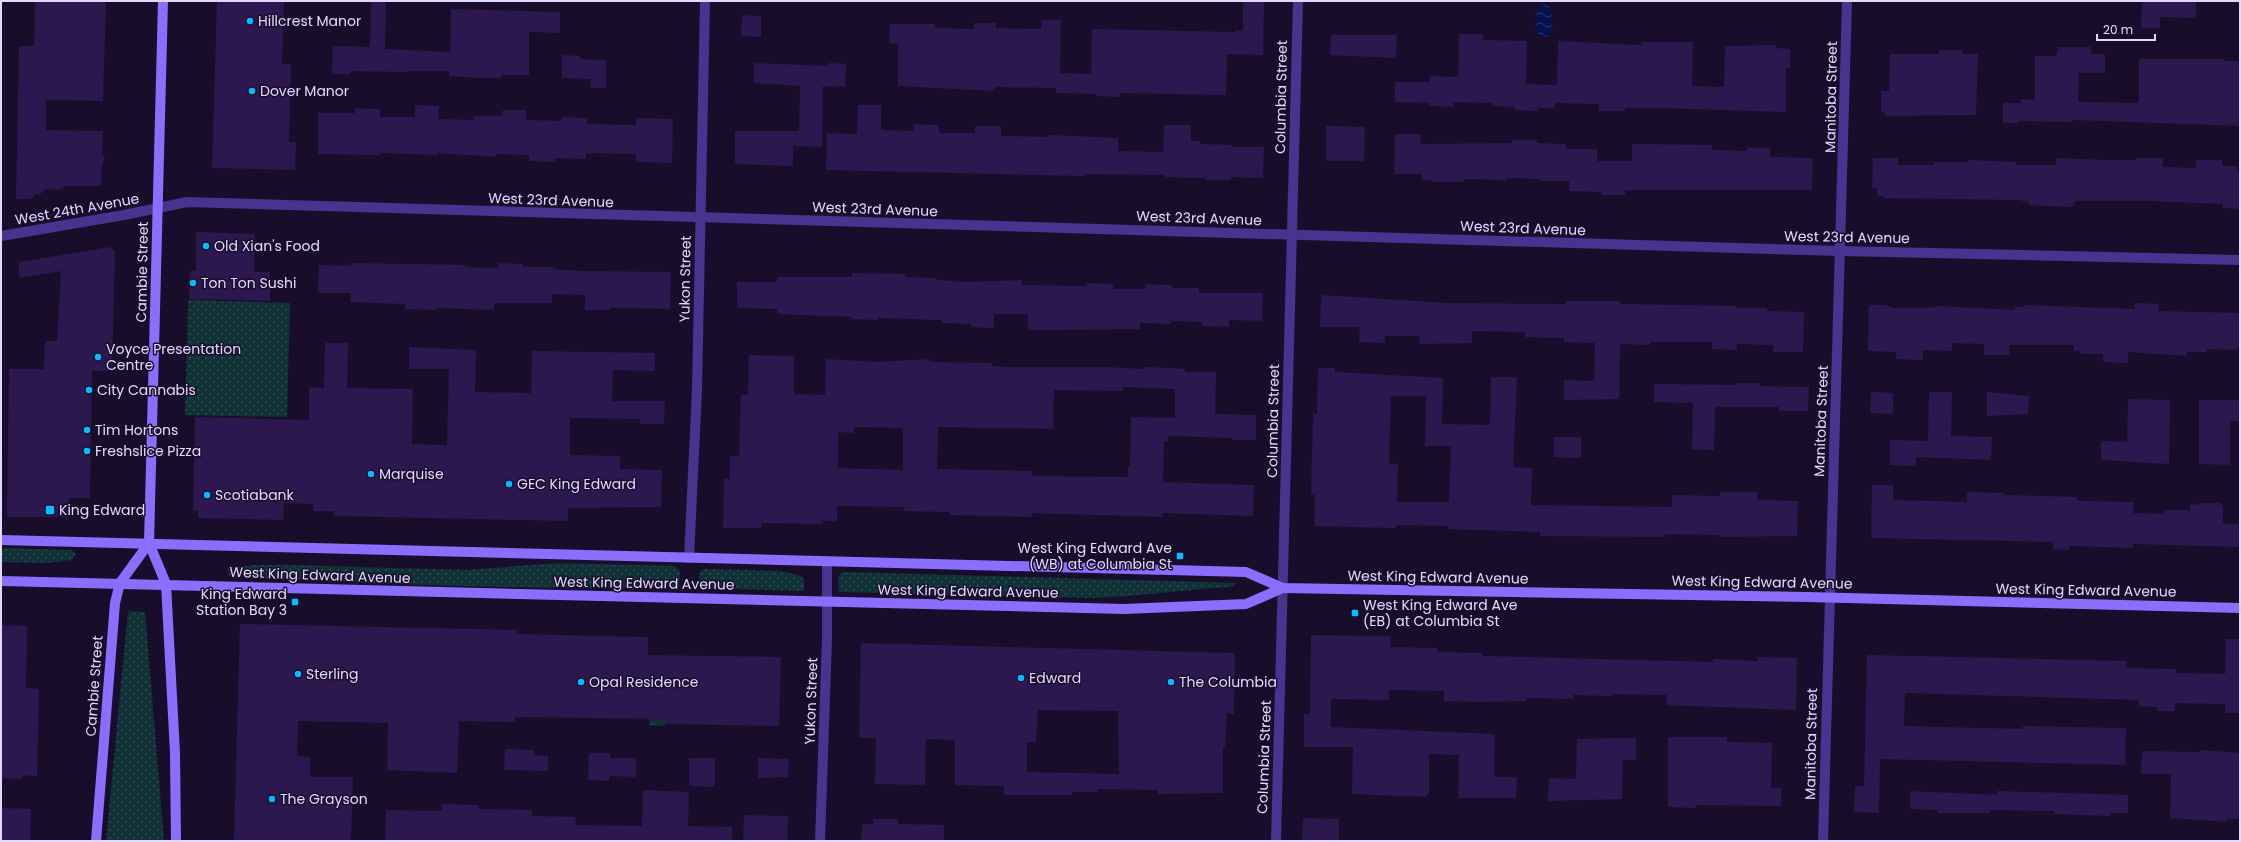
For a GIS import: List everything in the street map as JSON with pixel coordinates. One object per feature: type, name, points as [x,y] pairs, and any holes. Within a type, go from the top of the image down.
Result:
[{"type":"main road","name":"Cambie Street","points":[[164,1],[149,543],[166,584],[175,753],[176,841]]},
{"type":"main road","name":"West King Edward Avenue","points":[[1,540],[1246,572],[1283,588],[1829,598],[2240,608]]},
{"type":"main road","name":"Cambie Street","points":[[96,841],[113,614],[120,583],[149,543]]},
{"type":"main road","name":"West King Edward Avenue","points":[[1,581],[1124,609],[1246,604],[1283,588]]},
{"type":"street","name":"Yukon Street","points":[[688,558],[697,389],[705,1]]},
{"type":"street","name":"Columbia Street","points":[[1276,841],[1298,1]]},
{"type":"street","name":"Manitoba Street","points":[[1823,841],[1847,1]]},
{"type":"street","name":"West 23rd Avenue","points":[[158,208],[194,202],[701,219],[1841,252],[2240,260]]},
{"type":"street","name":"West 24th Avenue","points":[[1,236],[158,208]]},
{"type":"street","name":"Yukon Street","points":[[820,841],[827,561]]},
{"type":"green space","points":[[188,300],[290,303],[287,417],[185,415]]},
{"type":"green space","points":[[1,548],[72,550],[76,554],[72,560],[45,563],[1,562]]},
{"type":"green space","points":[[557,563],[675,566],[680,571],[679,588],[566,588],[342,582],[229,576],[227,568],[254,565],[290,565],[467,570]]},
{"type":"green space","points":[[704,569],[781,571],[801,576],[804,580],[804,591],[699,588],[699,573]]},
{"type":"green space","points":[[842,572],[1237,583],[1232,587],[1090,598],[839,592],[838,577]]},
{"type":"green space","points":[[128,611],[145,612],[164,841],[106,841]]},
{"type":"green space","points":[[649,698],[665,698],[665,726],[649,725]]},
{"type":"water","points":[[1542,4],[1547,5],[1552,17],[1551,31],[1546,37],[1541,37],[1535,31],[1536,10]]},
{"type":"building","points":[[35,1],[106,1],[103,101],[46,100],[46,130],[103,131],[102,154],[105,159],[102,164],[101,186],[65,186],[59,190],[46,189],[40,194],[36,194],[31,199],[16,199],[19,46],[34,46]]},
{"type":"building","points":[[217,1],[284,1],[282,64],[291,64],[289,142],[296,142],[295,170],[212,168]]},
{"type":"building","points":[[371,1],[386,2],[385,49],[450,52],[451,9],[560,12],[560,33],[529,32],[529,75],[501,75],[501,78],[479,78],[449,76],[449,71],[351,71],[350,74],[332,74],[333,46],[370,47]]},
{"type":"building","points":[[1243,1],[1264,1],[1263,55],[1227,54],[1226,95],[1120,93],[1120,97],[1097,96],[1097,94],[1056,93],[1056,88],[995,87],[995,91],[898,86],[898,44],[889,43],[890,24],[935,24],[935,28],[974,29],[974,23],[996,23],[996,28],[1041,29],[1042,20],[1061,20],[1060,73],[1091,74],[1092,29],[1243,31]]},
{"type":"building","points":[[2142,1],[2196,1],[2196,18],[2160,17],[2160,28],[2141,28]]},
{"type":"building","points":[[742,15],[761,16],[761,37],[741,36]]},
{"type":"building","points":[[1459,34],[1483,34],[1483,40],[1527,41],[1526,84],[1557,85],[1558,41],[1641,45],[1641,42],[1693,42],[1692,86],[1724,87],[1725,46],[1776,45],[1776,48],[1790,49],[1790,68],[1786,68],[1786,112],[1658,108],[1625,108],[1625,111],[1599,111],[1599,104],[1555,103],[1555,108],[1538,108],[1538,111],[1515,110],[1515,107],[1492,106],[1492,103],[1453,102],[1453,107],[1429,106],[1430,103],[1395,102],[1395,82],[1430,82],[1430,76],[1458,77]]},
{"type":"building","points":[[1331,35],[1397,35],[1396,58],[1330,55]]},
{"type":"building","points":[[2058,47],[2091,47],[2091,54],[2105,54],[2105,73],[2079,73],[2078,102],[2139,103],[2139,59],[2225,59],[2225,61],[2240,61],[2240,126],[2073,120],[2073,122],[2018,121],[2018,123],[2003,123],[2003,103],[2021,103],[2021,99],[2035,100],[2035,56],[2056,56]]},
{"type":"building","points":[[1939,50],[1962,50],[1962,54],[1978,54],[1976,115],[1885,116],[1885,113],[1881,112],[1881,91],[1889,91],[1890,54],[1939,54]]},
{"type":"building","points":[[562,55],[580,56],[580,59],[606,60],[606,88],[590,88],[591,79],[562,78]]},
{"type":"building","points":[[754,63],[828,66],[829,63],[846,64],[845,87],[823,86],[822,147],[793,146],[793,166],[735,164],[735,131],[799,131],[800,86],[754,83]]},
{"type":"building","points":[[415,105],[439,106],[438,119],[473,120],[473,116],[502,116],[503,110],[526,110],[526,120],[562,121],[562,117],[587,118],[587,124],[636,125],[636,118],[673,119],[672,163],[636,162],[636,154],[586,153],[586,159],[555,158],[555,162],[529,161],[529,155],[496,154],[496,157],[438,153],[438,155],[380,153],[379,155],[318,154],[318,113],[355,113],[355,108],[380,109],[380,117],[415,117]]},
{"type":"building","points":[[858,105],[881,105],[881,130],[914,131],[914,124],[939,125],[939,133],[975,133],[975,126],[1001,126],[1001,136],[1049,137],[1049,135],[1118,138],[1118,151],[1163,152],[1164,125],[1191,125],[1191,141],[1200,141],[1200,144],[1232,145],[1232,147],[1264,147],[1263,178],[1231,177],[1231,180],[1206,180],[1206,178],[1165,177],[1165,175],[1085,174],[1085,176],[826,170],[827,133],[857,134]]},
{"type":"building","points":[[1326,126],[1365,127],[1364,161],[1326,161]]},
{"type":"building","points":[[1395,134],[1421,134],[1420,144],[1512,143],[1512,140],[1537,140],[1537,143],[1566,144],[1566,149],[1597,149],[1597,161],[1632,161],[1632,144],[1712,145],[1712,150],[1747,151],[1747,148],[1770,148],[1770,157],[1813,158],[1812,190],[1625,190],[1625,195],[1601,195],[1601,192],[1569,191],[1569,181],[1540,181],[1540,179],[1506,178],[1506,180],[1464,179],[1464,182],[1431,182],[1431,180],[1422,180],[1422,174],[1394,174]]},
{"type":"building","points":[[1873,158],[1898,158],[1898,165],[1934,165],[1934,162],[1968,162],[1968,160],[2016,162],[2016,165],[2056,165],[2056,158],[2136,160],[2136,158],[2163,158],[2163,167],[2196,168],[2196,160],[2222,160],[2222,166],[2237,166],[2237,171],[2240,171],[2240,209],[2223,208],[2223,204],[2149,201],[2075,201],[2072,207],[2029,205],[2029,202],[2018,200],[1884,198],[1884,196],[1877,196],[1877,188],[1872,188]]},
{"type":"building","points":[[196,232],[255,234],[254,272],[270,272],[270,301],[189,299],[190,271],[196,271]]},
{"type":"building","points":[[110,247],[115,251],[112,371],[92,371],[90,498],[69,498],[68,517],[7,517],[9,369],[44,369],[45,341],[57,341],[61,271],[19,278],[19,262]]},
{"type":"building","points":[[351,263],[465,265],[465,267],[498,268],[498,263],[523,264],[523,267],[553,267],[553,269],[581,271],[671,272],[670,309],[610,308],[610,310],[585,310],[585,295],[552,294],[552,303],[494,303],[494,310],[436,308],[436,310],[405,309],[405,304],[350,302],[351,293],[318,293],[319,265],[351,266]]},
{"type":"building","points":[[852,273],[905,274],[905,277],[937,278],[937,280],[966,282],[1022,280],[1022,285],[1087,286],[1087,283],[1113,284],[1113,289],[1145,289],[1145,284],[1172,285],[1172,288],[1199,288],[1199,293],[1263,293],[1262,321],[1229,320],[1229,327],[1202,326],[1202,322],[1171,321],[1171,324],[1140,323],[1140,329],[1028,330],[1028,314],[994,314],[994,328],[971,327],[971,324],[941,323],[941,320],[878,318],[878,320],[851,319],[851,317],[777,314],[777,309],[737,308],[737,282],[777,282],[777,277],[852,277]]},
{"type":"building","points":[[1321,295],[1448,303],[1565,304],[1565,301],[1621,301],[1620,304],[1737,306],[1737,308],[1767,308],[1767,311],[1804,312],[1803,352],[1773,352],[1773,345],[1737,344],[1737,350],[1712,349],[1712,342],[1650,342],[1650,345],[1620,344],[1619,399],[1564,400],[1564,380],[1594,381],[1595,343],[1564,342],[1564,338],[1525,337],[1525,332],[1472,331],[1472,343],[1419,344],[1420,336],[1385,336],[1385,343],[1359,342],[1360,327],[1320,327]]},
{"type":"building","points":[[2135,303],[2159,304],[2159,311],[2240,313],[2240,347],[2237,347],[2237,350],[2207,349],[2207,352],[2187,352],[2187,356],[2128,352],[2128,363],[2103,362],[2103,354],[2081,354],[2081,351],[2074,351],[2074,345],[2010,345],[2009,355],[1984,355],[1984,344],[1952,343],[1952,351],[1923,350],[1923,360],[1896,359],[1896,352],[1868,351],[1869,305],[1886,305],[1893,308],[1927,308],[1939,306],[2015,310],[2015,307],[2024,307],[2024,305],[2135,309]]},
{"type":"building","points":[[325,343],[348,343],[347,388],[413,389],[412,444],[447,445],[449,369],[409,369],[409,347],[476,350],[475,392],[531,393],[532,351],[655,353],[655,371],[613,370],[612,401],[665,401],[664,424],[640,424],[640,419],[570,418],[570,455],[620,456],[620,469],[662,470],[661,507],[568,508],[568,521],[334,516],[334,511],[313,511],[313,504],[284,503],[283,520],[198,518],[198,511],[193,511],[195,417],[309,420],[309,387],[324,388]]},
{"type":"building","points":[[749,355],[794,356],[794,394],[825,395],[826,359],[879,362],[929,359],[929,362],[992,363],[992,366],[1009,367],[1106,367],[1144,369],[1144,367],[1185,369],[1185,372],[1216,372],[1215,414],[1256,415],[1256,440],[1168,436],[1168,441],[1164,441],[1163,482],[1254,485],[1253,516],[1162,513],[1162,517],[1032,513],[1031,517],[949,515],[949,512],[904,511],[904,507],[837,506],[837,521],[823,521],[822,524],[762,523],[761,528],[723,528],[724,479],[730,479],[730,456],[739,456],[741,395],[748,395]],"holes":[[[1123,387],[1175,389],[1175,418],[1131,417],[1130,466],[1128,466],[1128,477],[1032,476],[1032,471],[937,469],[938,427],[1053,429],[1054,390],[1123,391]],[[854,427],[903,428],[903,470],[838,468],[838,432],[854,433]]]},
{"type":"building","points":[[1318,368],[1335,368],[1335,372],[1443,378],[1442,424],[1490,425],[1491,377],[1517,377],[1513,467],[1532,468],[1531,505],[1672,507],[1672,495],[1720,496],[1720,492],[1757,492],[1757,500],[1798,501],[1797,536],[1719,537],[1719,535],[1665,534],[1665,537],[1540,536],[1540,532],[1448,529],[1448,526],[1396,525],[1396,528],[1314,526],[1315,495],[1311,495],[1313,414],[1317,414]],"holes":[[[1391,396],[1426,396],[1425,446],[1451,446],[1449,502],[1397,502],[1398,464],[1389,463]]]},
{"type":"building","points":[[1737,383],[1759,383],[1759,386],[1809,387],[1808,411],[1779,411],[1779,407],[1715,407],[1714,450],[1692,449],[1693,403],[1654,402],[1654,384],[1737,385]]},
{"type":"building","points":[[1871,392],[1893,393],[1893,414],[1870,413]]},
{"type":"building","points":[[1929,392],[1952,392],[1951,436],[1992,437],[1991,460],[1916,457],[1916,466],[1890,465],[1890,440],[1928,441]]},
{"type":"building","points":[[1987,392],[2029,396],[2028,414],[1987,416]]},
{"type":"building","points":[[2128,399],[2170,400],[2169,464],[2101,460],[2101,441],[2127,442]]},
{"type":"building","points":[[2199,400],[2240,400],[2240,421],[2230,421],[2230,465],[2199,464]]},
{"type":"building","points":[[1554,437],[1581,437],[1581,458],[1554,457]]},
{"type":"building","points":[[1872,485],[1893,485],[1893,500],[1967,502],[1967,492],[2004,493],[2004,495],[2077,497],[2077,500],[2083,501],[2134,502],[2133,513],[2164,514],[2164,510],[2190,510],[2190,504],[2198,505],[2198,503],[2220,503],[2220,505],[2223,505],[2223,524],[2240,524],[2240,547],[2133,544],[2133,548],[2069,546],[2069,550],[2053,549],[2053,542],[1871,538]]},
{"type":"building","points":[[240,624],[517,630],[517,634],[648,637],[648,655],[781,657],[779,726],[665,724],[665,719],[515,717],[515,722],[459,721],[457,773],[387,770],[388,723],[298,721],[297,756],[310,757],[310,777],[353,777],[351,841],[234,841]]},
{"type":"building","points":[[1,625],[27,626],[26,688],[39,689],[37,776],[22,775],[22,779],[1,778]]},
{"type":"building","points":[[1311,635],[1391,636],[1391,647],[1437,648],[1437,652],[1483,653],[1483,656],[1713,662],[1713,659],[1758,661],[1758,657],[1797,658],[1796,710],[1666,705],[1667,695],[1573,695],[1573,699],[1526,698],[1526,701],[1482,702],[1444,701],[1444,691],[1389,690],[1389,700],[1331,699],[1331,727],[1495,734],[1494,777],[1517,777],[1516,798],[1458,798],[1459,755],[1429,754],[1429,794],[1427,794],[1427,797],[1352,794],[1353,747],[1304,747],[1304,714],[1310,714]]},
{"type":"building","points":[[2226,639],[2240,639],[2240,713],[2225,713],[2225,704],[2175,703],[2175,711],[2157,711],[2157,707],[2139,706],[2139,700],[1905,693],[1904,726],[2022,729],[2023,726],[2126,728],[2125,765],[1880,759],[1879,813],[1854,812],[1855,786],[1864,786],[1867,655],[2127,661],[2126,668],[2176,669],[2176,673],[2225,674]]},
{"type":"building","points":[[861,643],[1235,653],[1234,714],[1227,713],[1225,747],[1223,747],[1223,793],[1158,794],[1158,790],[1098,789],[1098,792],[1072,792],[1072,795],[1004,795],[1004,786],[955,785],[955,740],[926,739],[925,785],[875,784],[876,738],[859,738]],"holes":[[[1038,710],[1118,711],[1119,774],[1027,772],[1027,742],[1036,742]]]},
{"type":"building","points":[[1668,737],[1727,737],[1727,742],[1772,743],[1771,788],[1781,788],[1781,806],[1696,805],[1695,808],[1668,807]]},
{"type":"building","points":[[1636,738],[1636,760],[1623,760],[1622,799],[1548,801],[1549,778],[1576,779],[1577,739]]},
{"type":"building","points":[[505,749],[534,750],[534,755],[548,756],[548,771],[504,770]]},
{"type":"building","points":[[2200,750],[2240,753],[2240,819],[2227,819],[2227,822],[2170,818],[2171,774],[2141,774],[2142,751],[2200,752]]},
{"type":"building","points":[[589,753],[610,753],[610,758],[636,758],[636,777],[609,776],[609,781],[588,780]]},
{"type":"building","points":[[689,758],[715,758],[715,787],[689,786]]},
{"type":"building","points":[[758,758],[789,759],[788,777],[758,778]]},
{"type":"building","points":[[643,790],[689,792],[688,826],[732,827],[732,841],[385,841],[386,810],[436,811],[442,810],[442,804],[478,805],[478,809],[532,810],[532,816],[576,817],[575,825],[642,826]]},
{"type":"building","points":[[1910,791],[1997,795],[1997,791],[2128,795],[2128,813],[2111,813],[2111,816],[2054,814],[2054,811],[1990,810],[1990,813],[1938,813],[1938,810],[1910,809]]},
{"type":"building","points":[[1,808],[31,809],[30,841],[1,841]]},
{"type":"building","points":[[744,815],[788,816],[787,841],[743,841]]},
{"type":"building","points":[[1303,818],[1339,819],[1339,841],[1302,841]]},
{"type":"building","points":[[873,819],[898,819],[898,824],[944,825],[944,841],[861,841],[862,824],[873,824]]},
{"type":"place","name":"Hillcrest Manor","points":[[250,21]]},
{"type":"place","name":"Dover Manor","points":[[252,91]]},
{"type":"place","name":"Old Xian's Food","points":[[206,246]]},
{"type":"place","name":"Ton Ton Sushi","points":[[193,283]]},
{"type":"place","name":"Voyce Presentation Centre","points":[[98,357]]},
{"type":"place","name":"City Cannabis","points":[[89,390]]},
{"type":"place","name":"Tim Hortons","points":[[87,430]]},
{"type":"place","name":"Freshslice Pizza","points":[[87,451]]},
{"type":"place","name":"Marquise","points":[[371,474]]},
{"type":"place","name":"GEC King Edward","points":[[509,484]]},
{"type":"place","name":"Scotiabank","points":[[207,495]]},
{"type":"place","name":"King Edward","points":[[50,510]]},
{"type":"place","name":"West King Edward Ave (WB) at Columbia St","points":[[1180,556]]},
{"type":"place","name":"King Edward Station Bay 3","points":[[295,602]]},
{"type":"place","name":"West King Edward Ave (EB) at Columbia St","points":[[1355,613]]},
{"type":"place","name":"Sterling","points":[[298,674]]},
{"type":"place","name":"Edward","points":[[1021,678]]},
{"type":"place","name":"Opal Residence","points":[[581,682]]},
{"type":"place","name":"The Columbia","points":[[1171,682]]},
{"type":"place","name":"The Grayson","points":[[272,799]]}]
